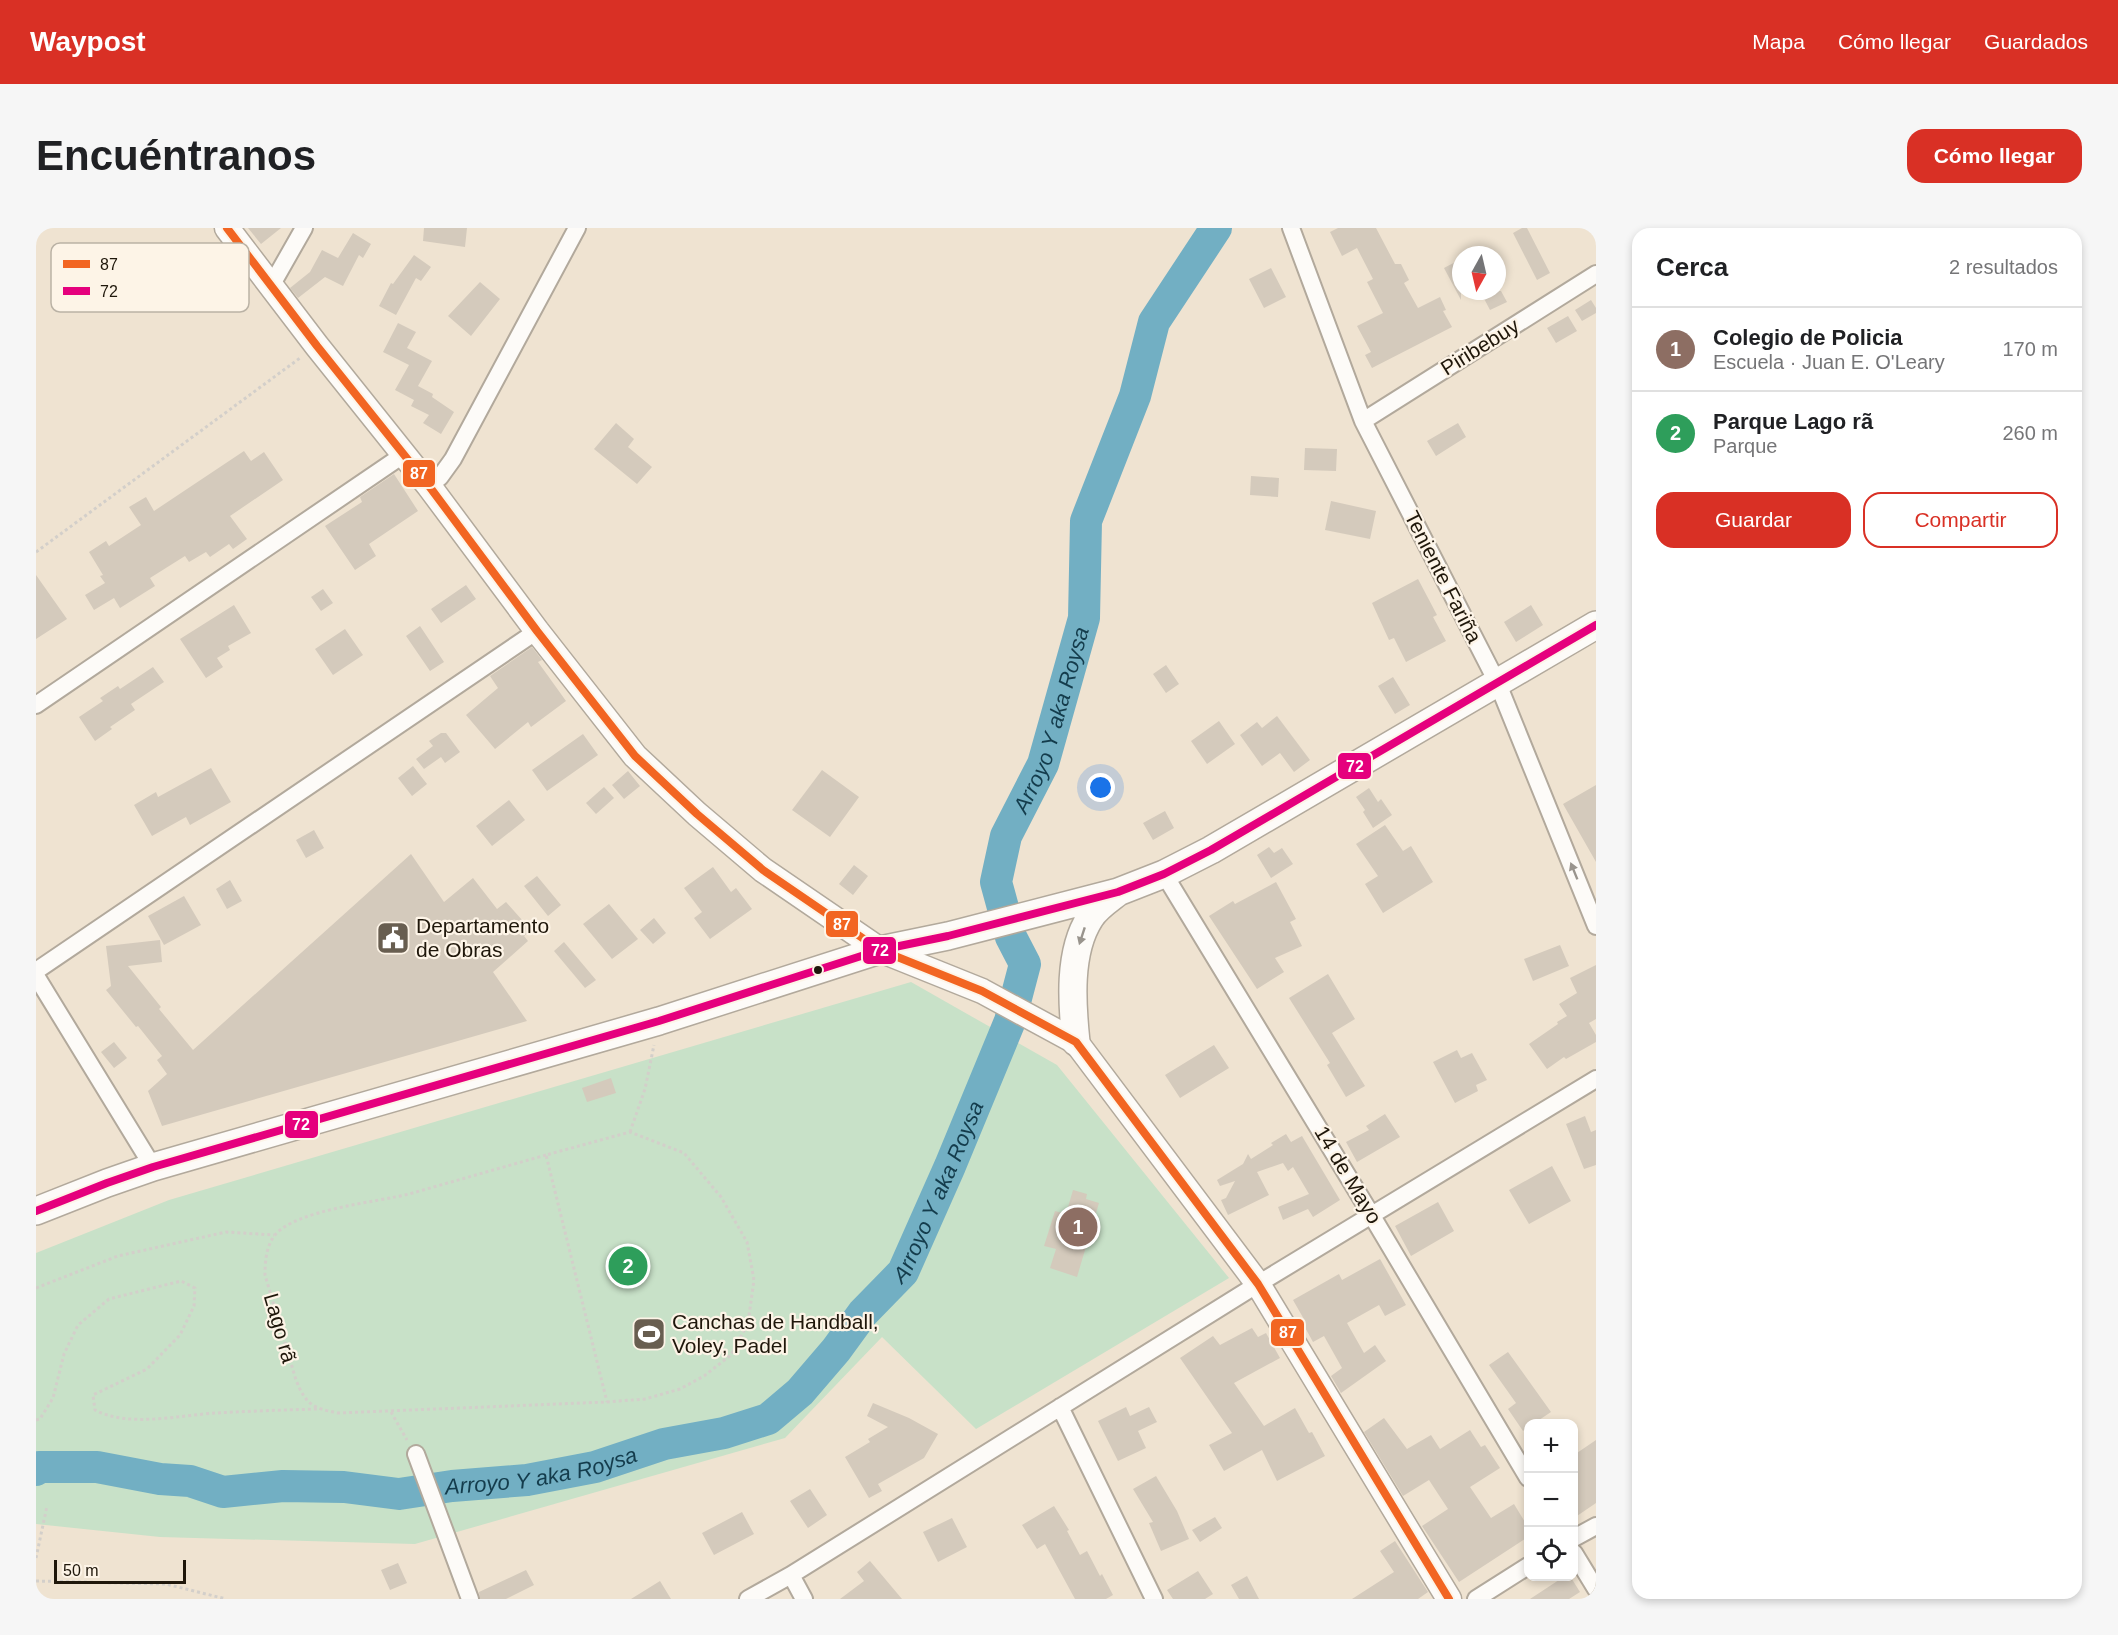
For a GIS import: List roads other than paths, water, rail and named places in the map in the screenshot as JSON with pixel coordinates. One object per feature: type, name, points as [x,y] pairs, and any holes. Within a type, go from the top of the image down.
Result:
[{"type":"main road","points":[[36,1211],[153,1167],[659,1021],[880,950],[948,936],[1118,892],[1164,874],[1211,850],[1596,625]]},
{"type":"main road","points":[[1076,1042],[1072,992],[1083,933],[1091,916],[1118,892]]},
{"type":"street","points":[[227,228],[238,243]]},
{"type":"street","points":[[271,286],[304,228]]},
{"type":"street","points":[[429,486],[440,477],[453,459],[577,228]]},
{"type":"street","name":"Teniente Fariña","points":[[1291,228],[1363,421],[1498,684],[1596,926]]},
{"type":"street","points":[[249,257],[429,486],[635,756],[697,814],[763,870],[880,950],[982,992],[1076,1042],[1258,1284],[1449,1599]]},
{"type":"street","name":"Piribebuy","points":[[1363,421],[1596,274]]},
{"type":"street","points":[[36,705],[403,455]]},
{"type":"street","points":[[36,971],[537,630]]},
{"type":"street","name":"14 de Mayo","points":[[1164,874],[1525,1473]]},
{"type":"street","points":[[36,976],[153,1167]]},
{"type":"street","points":[[748,1599],[791,1575],[1258,1284],[1596,1079]]},
{"type":"street","points":[[1060,1407],[1154,1599]]},
{"type":"street","points":[[416,1454],[452,1557],[470,1599]]},
{"type":"street","points":[[1578,1536],[1596,1526]]},
{"type":"street","points":[[1578,1560],[1596,1589]]},
{"type":"street","points":[[1476,1599],[1524,1569]]},
{"type":"street","points":[[791,1575],[804,1599]]},
{"type":"waterway","name":"Arroyo Y aka Roysa","points":[[36,1470],[39,1467],[97,1467],[160,1479],[190,1481],[223,1492],[283,1486],[344,1487],[399,1494],[452,1486],[527,1480],[595,1467],[664,1444],[724,1433],[768,1419],[800,1392],[836,1350],[863,1313],[903,1272],[1010,1021],[1025,964],[1011,937],[996,882],[1006,836],[1043,764],[1084,618],[1086,521],[1135,396],[1154,322],[1216,228]]},
{"type":"place","name":"Departamento de Obras","points":[[393,938]]},
{"type":"place","name":"Colegio de Policia","points":[[1078,1227]]},
{"type":"place","name":"Parque Lago rã","points":[[628,1266]]},
{"type":"place","name":"Canchas de Handball, Voley, Padel","points":[[649,1334]]}]
